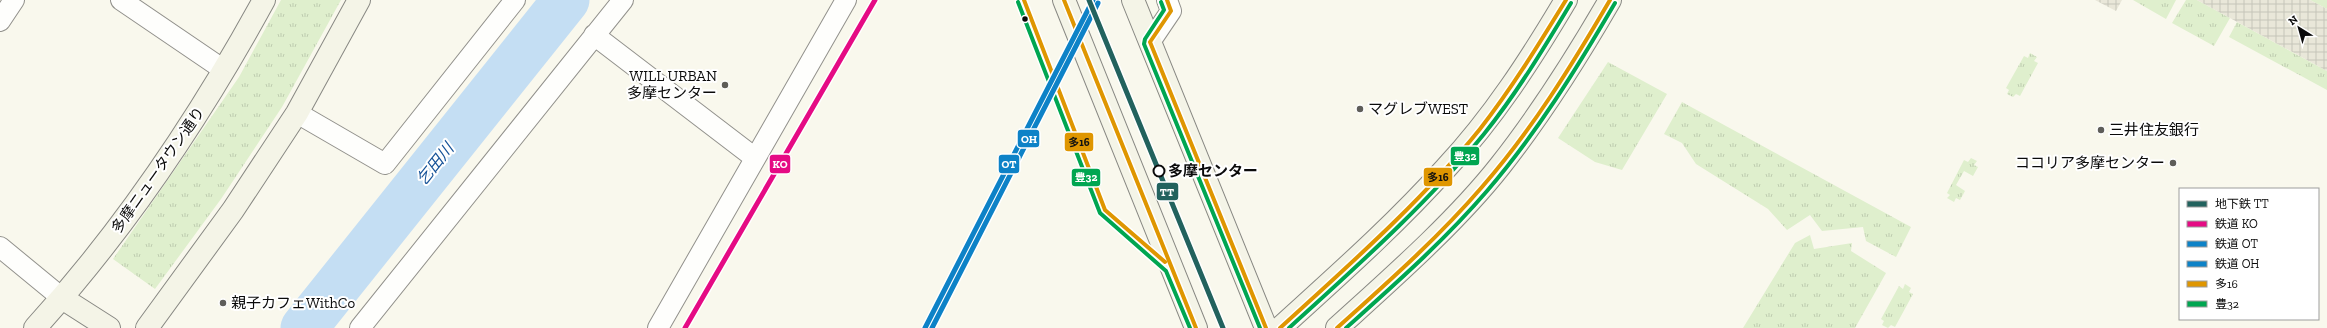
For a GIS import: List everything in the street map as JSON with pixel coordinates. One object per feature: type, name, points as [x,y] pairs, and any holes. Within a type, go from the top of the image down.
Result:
[{"type":"main road","name":"多摩ニュータウン通り","points":[[35,328],[62,298],[120,226],[224,70],[264,0]]},
{"type":"main road","points":[[146,328],[233,210],[296,113],[359,0]]},
{"type":"main road","points":[[1064,0],[1196,328]]},
{"type":"main road","points":[[1133,0],[1266,328]]},
{"type":"main road","points":[[1280,328],[1335,277],[1447,168],[1497,106],[1546,33],[1566,0]]},
{"type":"main road","points":[[1337,328],[1450,221],[1499,167],[1578,56],[1610,0]]},
{"type":"main road","points":[[62,298],[85,328]]},
{"type":"main road","points":[[62,298],[108,328]]},
{"type":"street","points":[[0,22],[14,0]]},
{"type":"street","points":[[121,0],[224,70]]},
{"type":"street","points":[[296,113],[385,164],[515,0]]},
{"type":"street","points":[[360,328],[623,0]]},
{"type":"street","points":[[658,328],[846,0]]},
{"type":"street","points":[[1150,42],[1172,4]]},
{"type":"street","points":[[594,35],[755,158]]},
{"type":"street","points":[[0,247],[62,298]]},
{"type":"green space","points":[[281,0],[341,0],[282,107],[221,199],[155,289],[113,259],[239,77]]},
{"type":"green space","points":[[2133,0],[2176,0],[2166,19]]},
{"type":"green space","points":[[2186,0],[2197,0],[2230,18],[2214,46],[2172,23]]},
{"type":"green space","points":[[2310,0],[2327,0],[2327,9]]},
{"type":"green space","points":[[2237,22],[2327,71],[2327,90],[2229,37]]},
{"type":"green space","points":[[2030,53],[2037,57],[2034,61],[2038,63],[2020,96],[2016,94],[2013,97],[2007,94],[2009,90],[2006,88],[2024,56],[2028,58]]},
{"type":"green space","points":[[1608,62],[1667,94],[1622,170],[1595,162],[1558,138]]},
{"type":"green space","points":[[1682,102],[1911,227],[1896,257],[1866,241],[1863,227],[1822,231],[1810,215],[1787,230],[1768,209],[1696,164],[1682,143],[1664,134]]},
{"type":"green space","points":[[1971,158],[1977,161],[1974,165],[1978,167],[1973,176],[1964,171],[1956,185],[1965,191],[1960,200],[1956,198],[1954,202],[1947,198],[1950,195],[1947,193],[1964,160],[1968,162]]},
{"type":"green space","points":[[1810,235],[1814,249],[1852,243],[1851,251],[1886,273],[1855,328],[1743,328],[1795,243]]},
{"type":"green space","points":[[1905,284],[1911,288],[1909,292],[1913,294],[1895,327],[1891,325],[1888,328],[1882,325],[1884,321],[1881,319],[1899,286],[1903,289]]},
{"type":"shaded area","points":[[2095,0],[2122,0],[2116,11]]},
{"type":"shaded area","points":[[2197,0],[2310,0],[2327,9],[2327,71]]},
{"type":"waterway","name":"乞田川","points":[[304,328],[566,0]]},
{"type":"metro line","name":"TT","points":[[1089,0],[1223,328]]},
{"type":"rail line","name":"KO","points":[[685,328],[875,0]]},
{"type":"rail line","name":"OT","points":[[925,328],[1093,0]]},
{"type":"rail line","name":"OH","points":[[932,328],[1098,3]]},
{"type":"transit line","name":"多16","points":[[1024,0],[1105,210],[1165,262]]},
{"type":"transit line","name":"多16","points":[[1064,0],[1196,328]]},
{"type":"transit line","name":"多16","points":[[1167,0],[1171,11],[1150,42],[1266,328]]},
{"type":"transit line","name":"多16","points":[[1280,328],[1384,232],[1434,182],[1457,156],[1480,129],[1503,98],[1566,0]]},
{"type":"transit line","name":"多16","points":[[1337,328],[1430,242],[1482,187],[1518,143],[1534,120],[1581,49],[1610,0]]},
{"type":"transit line","name":"豊32","points":[[1018,2],[1100,213],[1166,271],[1190,328]]},
{"type":"transit line","name":"豊32","points":[[1161,2],[1164,10],[1145,39],[1144,44],[1260,328]]},
{"type":"transit line","name":"豊32","points":[[1289,328],[1340,282],[1415,210],[1462,160],[1508,103],[1571,3]]},
{"type":"transit line","name":"豊32","points":[[1346,328],[1436,245],[1487,191],[1523,146],[1556,100],[1615,3]]},
{"type":"place","name":"WILL URBAN 多摩センター","points":[[725,85]]},
{"type":"place","name":"マグレブWEST","points":[[1360,109]]},
{"type":"place","name":"三井住友銀行","points":[[2101,130]]},
{"type":"place","name":"ココリア多摩センター","points":[[2173,163]]},
{"type":"place","name":"多摩センター","points":[[1159,171]]},
{"type":"place","name":"親子カフェWithCo","points":[[223,303]]}]
